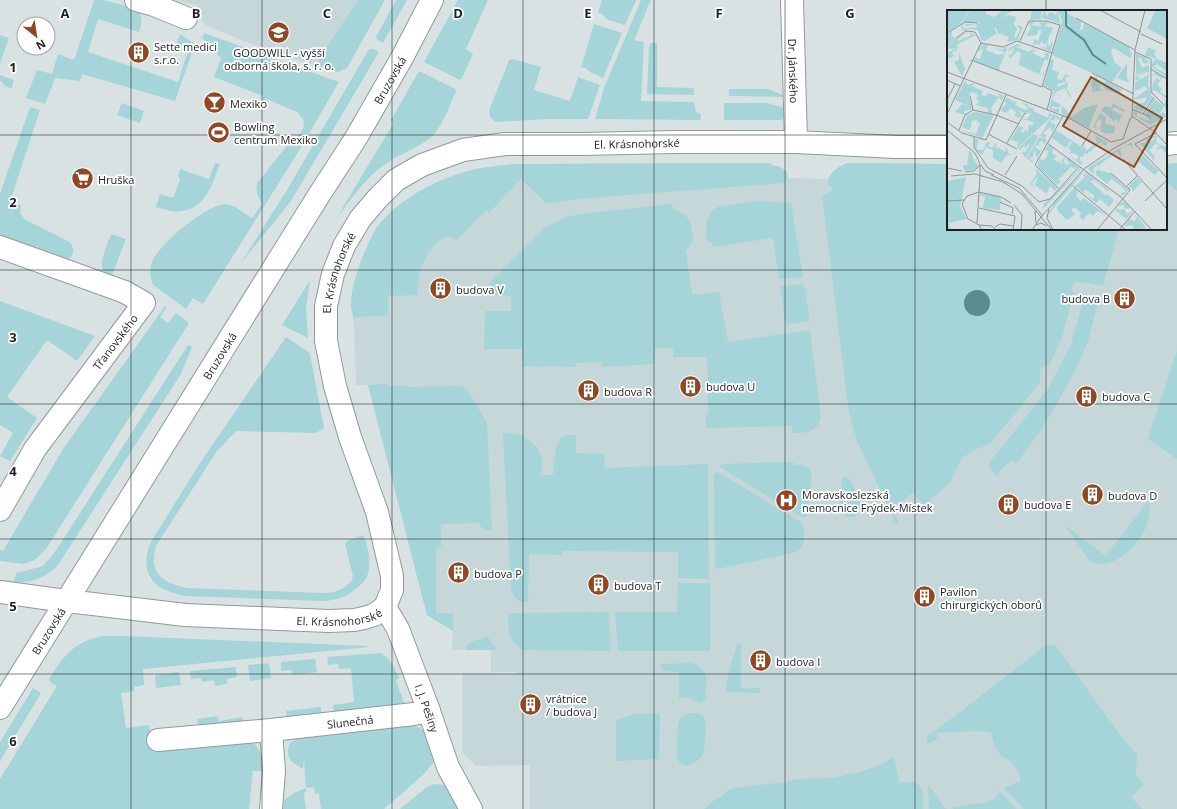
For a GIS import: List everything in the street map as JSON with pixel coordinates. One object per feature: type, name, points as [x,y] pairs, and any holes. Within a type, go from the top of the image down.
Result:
[{"type":"street","points":[[136,0],[154,5],[186,18]]},
{"type":"street","name":"Bruzovská","points":[[0,708],[319,194],[356,138],[403,56],[432,0]]},
{"type":"street","name":"Dr. Jánského","points":[[792,0],[796,142]]},
{"type":"street","name":"El. Krásnohorské","points":[[0,592],[185,615],[328,621],[364,618],[374,615],[385,607],[392,590],[392,576],[377,512],[350,437],[335,386],[326,341],[326,306],[333,274],[344,246],[360,219],[396,180],[422,165],[463,150],[505,144],[796,142],[896,147],[947,147]]},
{"type":"street","points":[[1167,144],[1177,143]]},
{"type":"street","name":"Třanovského","points":[[0,247],[125,292],[144,303],[36,449],[0,510]]},
{"type":"street","name":"I. J. Pešiny","points":[[385,607],[398,629],[429,711],[448,767],[472,809]]},
{"type":"street","name":"Slunečná","points":[[158,740],[271,730],[429,711]]},
{"type":"street","points":[[271,730],[274,771],[271,809]]},
{"type":"shaded area","points":[[94,0],[103,0],[137,9],[141,17],[141,23],[139,32],[98,19],[88,52],[178,82],[189,48],[176,44],[180,34],[195,44],[175,101],[82,74],[80,81],[55,78],[45,104],[26,98],[37,70],[52,74],[58,54],[74,60]]},
{"type":"shaded area","name":"GOODWILL - vyšší odborná škola, s. r. o.","points":[[175,0],[358,0],[315,66],[241,40],[204,24],[198,6]]},
{"type":"shaded area","points":[[358,0],[385,0],[347,68],[338,72],[315,66],[327,46]]},
{"type":"shaded area","points":[[396,0],[407,0],[383,43],[376,37]]},
{"type":"shaded area","points":[[458,0],[488,0],[466,49],[473,54],[460,80],[424,62]]},
{"type":"shaded area","points":[[602,0],[636,0],[625,25],[606,19],[598,12]]},
{"type":"shaded area","points":[[641,0],[651,0],[634,40],[644,42],[641,101],[694,102],[696,112],[701,114],[701,120],[595,119],[604,88]]},
{"type":"shaded area","points":[[594,24],[622,33],[603,78],[581,67]]},
{"type":"shaded area","points":[[204,33],[339,82],[297,154],[203,304],[193,298],[186,309],[153,285],[150,268],[156,254],[173,236],[195,218],[217,206],[229,204],[252,218],[262,204],[256,190],[258,182],[289,143],[301,133],[304,126],[303,119],[297,112],[266,99],[261,111],[258,110],[263,96],[214,77],[221,58],[202,38]]},
{"type":"shaded area","points":[[0,35],[9,38],[0,64]]},
{"type":"shaded area","points":[[651,43],[657,43],[657,87],[694,88],[694,95],[647,94],[649,47]]},
{"type":"shaded area","points":[[369,49],[379,52],[291,201],[241,263],[287,190]]},
{"type":"shaded area","points":[[513,59],[541,67],[534,90],[570,101],[578,77],[600,85],[588,119],[550,119],[496,122],[493,120],[489,111],[509,60]]},
{"type":"shaded area","points":[[419,71],[455,89],[456,91],[442,122],[432,137],[393,159],[372,175],[336,219],[393,124],[391,120]]},
{"type":"shaded area","points":[[0,75],[14,80],[12,88],[6,87],[0,80]]},
{"type":"shaded area","points":[[729,89],[768,89],[787,97],[729,96]]},
{"type":"shaded area","points":[[122,103],[144,111],[140,123],[117,115]]},
{"type":"shaded area","points":[[724,103],[767,103],[788,109],[787,117],[781,120],[724,120]]},
{"type":"shaded area","points":[[30,107],[40,110],[10,202],[21,205],[20,212],[24,219],[70,242],[73,248],[73,254],[70,258],[64,261],[0,239],[0,194]]},
{"type":"shaded area","points":[[215,163],[220,164],[213,182],[204,198],[198,204],[191,209],[182,211],[171,211],[156,207],[160,194],[173,198],[180,180],[178,176],[180,169],[209,179]]},
{"type":"shaded area","name":"Moravskoslezská nemocnice Frýdek-Místek","points":[[770,163],[787,172],[788,178],[828,179],[837,168],[847,163],[947,164],[947,230],[1167,230],[1167,164],[1177,163],[1177,809],[923,809],[922,803],[726,809],[530,809],[530,765],[476,766],[462,752],[462,673],[515,674],[516,672],[491,672],[491,650],[452,650],[453,631],[427,615],[368,385],[356,385],[354,322],[351,303],[356,277],[369,242],[381,222],[404,201],[452,176],[477,169],[515,164]]},
{"type":"shaded area","points":[[770,163],[787,172],[785,183],[576,199],[547,204],[521,179],[489,213],[486,210],[457,240],[451,237],[444,237],[438,241],[428,254],[421,269],[419,275],[418,295],[388,296],[388,316],[355,317],[354,322],[351,298],[354,284],[363,256],[376,229],[388,215],[410,197],[448,177],[481,168],[515,164]]},
{"type":"shaded area","points":[[847,163],[947,164],[947,230],[1119,230],[1103,286],[1075,282],[1071,290],[1074,292],[1062,338],[1049,365],[1041,367],[1040,383],[990,444],[972,451],[961,459],[950,483],[924,505],[913,493],[892,509],[899,522],[896,524],[858,443],[848,407],[822,195],[829,194],[832,188],[828,185],[829,177],[839,167]]},
{"type":"shaded area","points":[[1177,163],[1177,191],[1167,182],[1167,164]]},
{"type":"shaded area","points":[[756,201],[791,203],[803,277],[779,279],[773,238],[713,247],[712,242],[707,242],[706,224],[710,213],[717,207]]},
{"type":"shaded area","points":[[672,204],[673,209],[685,214],[691,224],[693,237],[692,244],[686,251],[692,295],[719,292],[728,342],[810,330],[821,417],[814,429],[802,433],[792,433],[792,426],[706,428],[706,414],[708,413],[707,357],[673,357],[673,348],[655,348],[655,364],[602,367],[601,362],[576,363],[576,367],[523,367],[522,349],[484,349],[485,311],[511,311],[511,296],[485,295],[487,288],[492,280],[544,228],[562,219],[579,214]]},
{"type":"shaded area","points":[[111,234],[126,239],[111,278],[106,275],[102,264],[104,252]]},
{"type":"shaded area","points":[[310,280],[306,309],[308,338],[282,325]]},
{"type":"shaded area","points":[[804,284],[810,321],[786,325],[780,286]]},
{"type":"shaded area","points":[[977,290],[986,294],[990,303],[986,312],[977,316],[968,312],[964,303],[968,294]]},
{"type":"shaded area","points":[[1085,295],[1099,299],[1088,341],[1077,367],[1042,429],[1016,464],[1012,460],[1002,468],[997,477],[989,467],[990,462],[1048,389],[1071,344]]},
{"type":"shaded area","points":[[0,301],[95,336],[77,361],[47,340],[7,397],[37,418],[10,461],[0,456],[13,433],[0,425]]},
{"type":"shaded area","points":[[165,306],[167,307],[160,317],[168,323],[176,313],[189,323],[46,549],[35,560],[23,564],[0,561],[0,550],[3,551],[63,449]]},
{"type":"shaded area","points":[[286,337],[310,354],[324,428],[316,433],[236,431],[217,451],[156,546],[154,563],[156,570],[165,580],[187,588],[325,593],[334,592],[342,589],[351,582],[353,576],[345,544],[347,541],[363,535],[369,558],[369,569],[365,580],[346,596],[324,601],[184,596],[163,589],[152,580],[147,568],[147,555],[151,542],[200,463]]},
{"type":"shaded area","points":[[188,345],[192,347],[181,374],[58,565],[43,577],[26,582],[13,582],[17,573],[43,566],[55,552]]},
{"type":"shaded area","points":[[1177,351],[1177,459],[1148,439]]},
{"type":"shaded area","points":[[388,384],[388,386],[411,387],[460,386],[467,389],[487,423],[492,530],[484,530],[478,523],[441,524],[441,548],[436,548],[436,613],[453,613],[453,631],[427,615],[368,385]]},
{"type":"shaded area","points":[[503,433],[522,435],[537,447],[542,459],[541,475],[553,475],[556,447],[561,438],[567,435],[576,435],[576,453],[604,454],[605,468],[708,464],[709,579],[678,578],[678,552],[563,551],[562,555],[529,554],[528,602],[517,599],[511,590]]},
{"type":"shaded area","points":[[793,462],[794,465],[808,467],[812,475],[807,516],[803,518],[720,467],[721,464]]},
{"type":"shaded area","points":[[718,472],[802,523],[804,526],[804,539],[799,550],[796,552],[718,569],[715,567],[714,474]]},
{"type":"shaded area","points":[[845,476],[851,483],[861,506],[860,512],[851,517],[844,516],[839,508],[842,479]]},
{"type":"shaded area","points":[[1148,501],[1149,514],[1144,532],[1126,554],[1110,562],[1101,564],[1090,562],[1065,525],[1106,556]]},
{"type":"shaded area","points":[[678,583],[710,583],[710,651],[618,651],[615,612],[677,612]]},
{"type":"shaded area","points":[[609,612],[611,651],[523,650],[514,643],[508,624],[508,613]]},
{"type":"shaded area","points":[[101,636],[370,647],[143,669],[144,685],[134,687],[134,691],[121,693],[126,728],[149,725],[152,747],[253,742],[262,756],[267,771],[253,771],[249,809],[0,809],[0,779],[57,686],[50,682],[49,679],[64,657],[76,647],[83,642]]},
{"type":"shaded area","points":[[487,636],[497,650],[466,650],[466,646],[468,644]]},
{"type":"shaded area","points":[[741,643],[741,688],[760,688],[760,693],[726,692],[727,680],[737,644]]},
{"type":"shaded area","points":[[1051,644],[1056,646],[1121,736],[1137,755],[1136,775],[1144,785],[1131,797],[1142,809],[1024,809],[1004,788],[1020,781],[1020,775],[1011,761],[1001,756],[994,745],[991,733],[979,731],[937,733],[937,740],[931,741],[931,743],[926,743],[928,735],[959,713],[1046,645]]},
{"type":"shaded area","points":[[381,653],[390,661],[396,671],[399,678],[396,680],[405,705],[334,713],[333,705],[354,702],[351,668],[339,669],[338,664],[328,665],[327,657]]},
{"type":"shaded area","points":[[315,659],[317,672],[293,675],[292,670],[281,671],[281,662]]},
{"type":"shaded area","points":[[269,663],[271,678],[250,681],[248,665]]},
{"type":"shaded area","points":[[691,663],[702,669],[705,673],[707,682],[705,700],[699,703],[688,697],[679,699],[679,672],[661,671],[660,666],[660,664]]},
{"type":"shaded area","points":[[236,667],[237,677],[227,679],[227,684],[215,686],[214,680],[202,682],[201,678],[191,679],[190,671]]},
{"type":"shaded area","points":[[179,672],[181,685],[156,688],[155,675]]},
{"type":"shaded area","points":[[33,688],[40,692],[40,695],[0,761],[0,742]]},
{"type":"shaded area","points":[[321,707],[321,714],[287,718],[286,711]]},
{"type":"shaded area","points":[[660,713],[659,759],[616,761],[616,720],[635,714]]},
{"type":"shaded area","points":[[690,713],[700,714],[704,717],[706,730],[703,754],[695,762],[684,765],[678,760],[677,757],[678,723],[681,718]]},
{"type":"shaded area","points":[[218,716],[219,721],[242,717],[243,723],[198,727],[197,719]]},
{"type":"shaded area","points":[[412,725],[421,729],[426,735],[434,762],[423,775],[384,809],[321,809],[319,793],[315,794],[314,787],[306,788],[304,760],[303,769],[292,762],[288,755],[290,743],[299,737]]},
{"type":"shaded area","points":[[894,757],[899,782],[913,782],[919,785],[923,794],[923,809],[704,809],[716,799],[724,795],[728,790],[734,788],[786,782],[796,779],[833,778],[880,765]]},
{"type":"shaded area","points":[[433,784],[448,787],[459,809],[400,809],[427,787]]},
{"type":"shaded area","points":[[928,784],[945,808],[947,809],[929,809]]},
{"type":"shaded area","points":[[306,788],[306,792],[304,793],[306,809],[283,809],[284,800],[296,792]]},
{"type":"shaded area","points":[[999,790],[1016,809],[953,809],[952,807],[984,803],[996,798]]},
{"type":"place","name":"GOODWILL - vyšší odborná škola, s. r. o.","points":[[279,32]]},
{"type":"place","name":"Sette medici s.r.o.","points":[[138,52]]},
{"type":"place","name":"Mexiko","points":[[215,103]]},
{"type":"place","name":"Bowling centrum Mexiko","points":[[219,132]]},
{"type":"place","name":"Hruška","points":[[82,179]]},
{"type":"place","name":"budova V","points":[[441,289]]},
{"type":"place","name":"budova B","points":[[1125,298]]},
{"type":"place","name":"budova U","points":[[691,386]]},
{"type":"place","name":"budova R","points":[[589,391]]},
{"type":"place","name":"budova C","points":[[1086,396]]},
{"type":"place","name":"budova D","points":[[1093,495]]},
{"type":"place","name":"Moravskoslezská nemocnice Frýdek-Místek","points":[[787,500]]},
{"type":"place","name":"budova E","points":[[1009,504]]},
{"type":"place","name":"budova P","points":[[459,573]]},
{"type":"place","name":"budova T","points":[[598,585]]},
{"type":"place","name":"Pavilon chirurgických oborů","points":[[925,597]]},
{"type":"place","name":"budova I","points":[[761,661]]},
{"type":"place","name":"vrátnice / budova J","points":[[530,704]]}]
